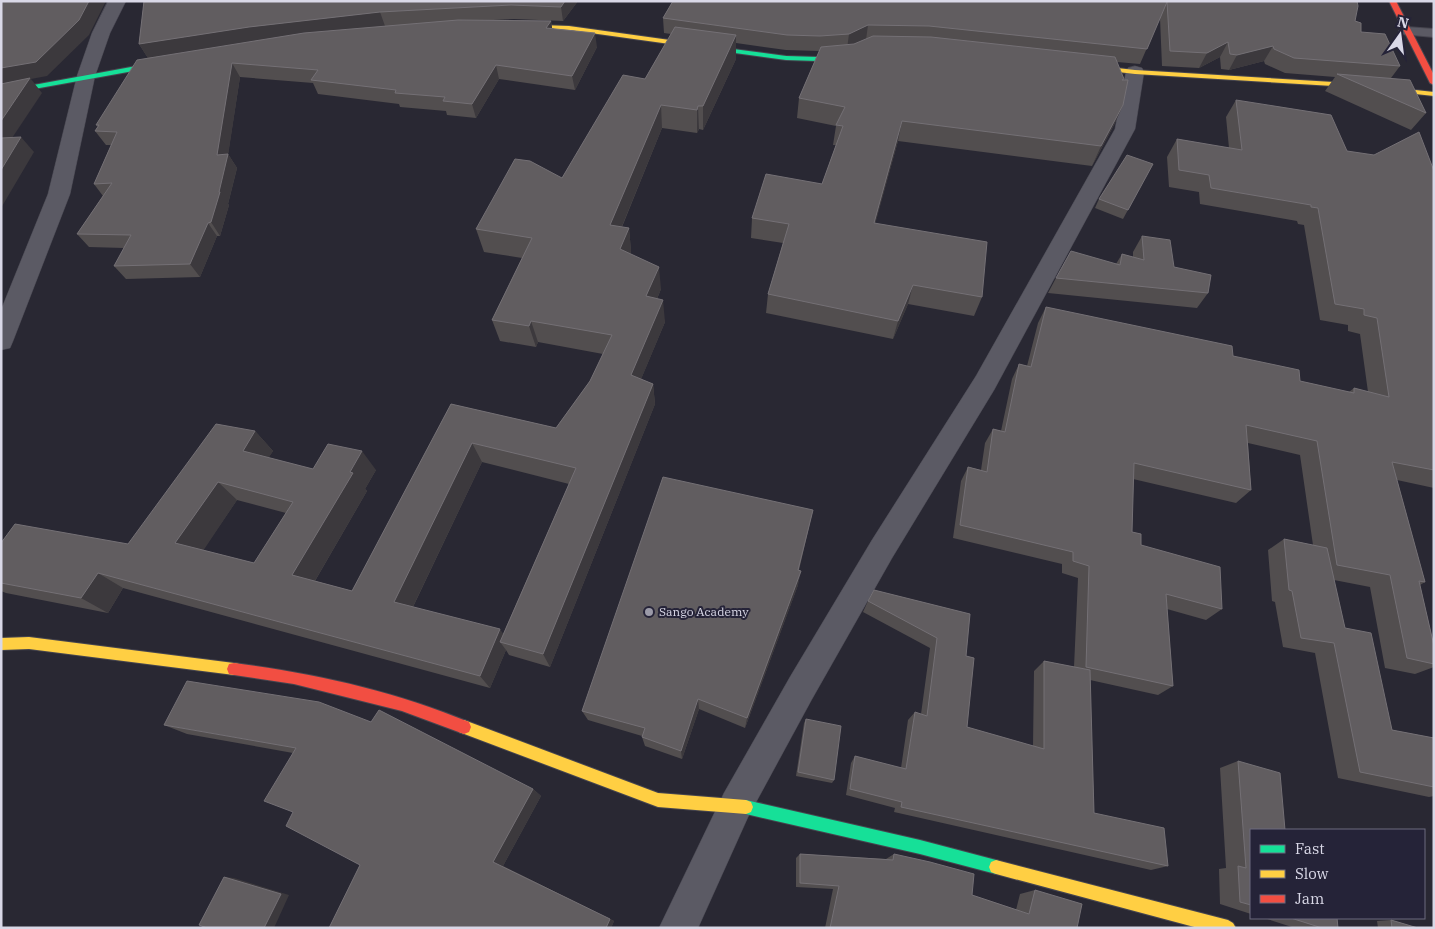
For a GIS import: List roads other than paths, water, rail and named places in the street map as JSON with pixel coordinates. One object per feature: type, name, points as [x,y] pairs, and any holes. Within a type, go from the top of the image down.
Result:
[{"type":"main road","points":[[1392,1],[1434,84]]},
{"type":"main road","points":[[505,26],[569,28],[786,58],[818,59],[851,56],[866,48]]},
{"type":"main road","points":[[1,93],[86,76],[183,60]]},
{"type":"main road","points":[[1068,65],[1135,72],[1350,85],[1434,94]]},
{"type":"main road","points":[[1,644],[29,644],[294,677],[402,704],[658,800],[736,805],[920,847],[1228,928]]},
{"type":"street","points":[[1,341],[59,194],[86,76],[101,34],[117,1]]},
{"type":"street","points":[[678,928],[736,805],[882,549],[985,383],[1125,129],[1135,72]]},
{"type":"lane","points":[[1406,31],[1434,33]]},
{"type":"place","name":"Sango Academy","points":[[649,612]]}]
